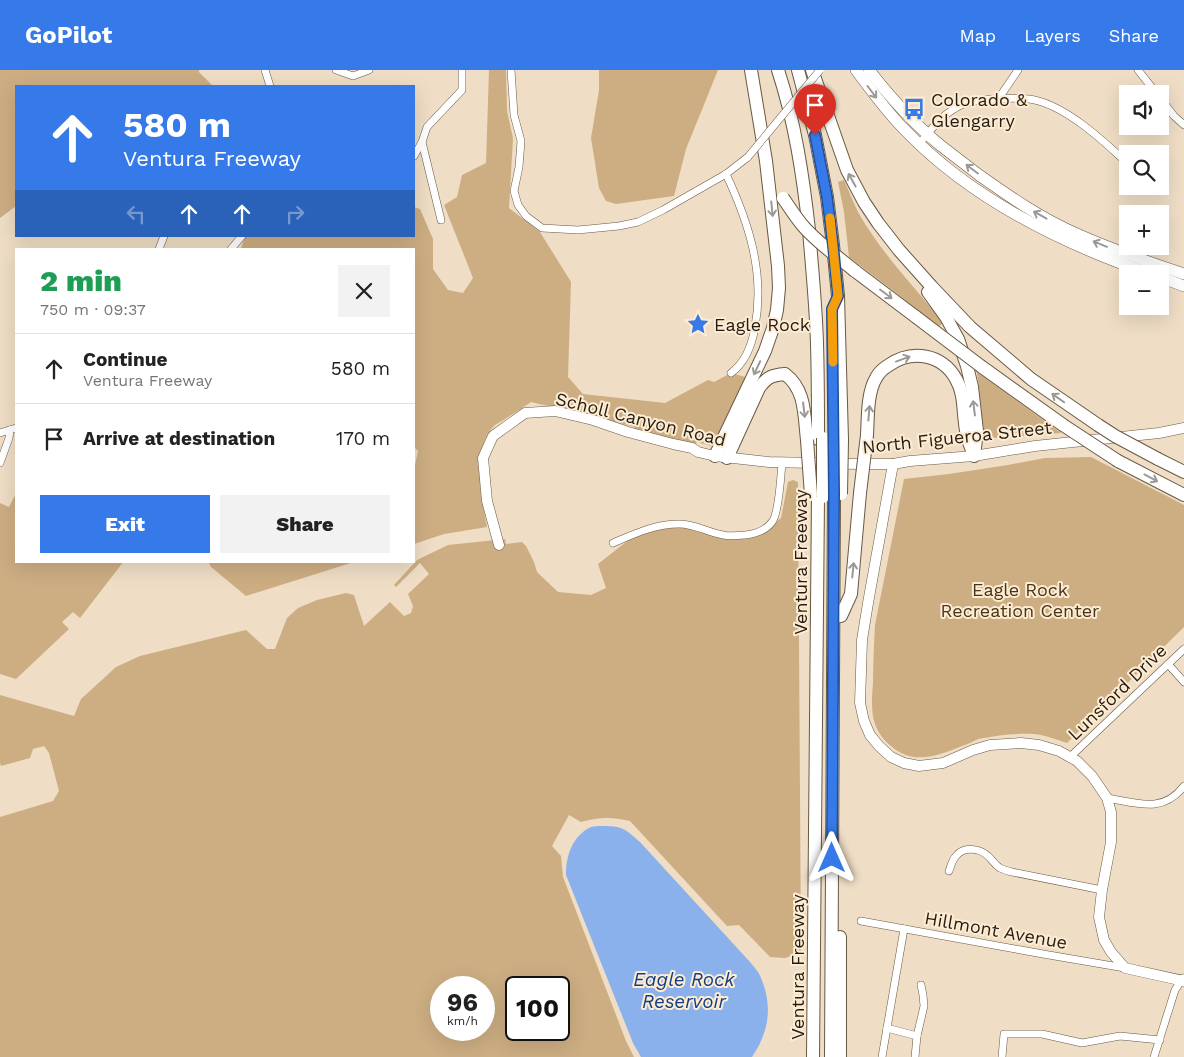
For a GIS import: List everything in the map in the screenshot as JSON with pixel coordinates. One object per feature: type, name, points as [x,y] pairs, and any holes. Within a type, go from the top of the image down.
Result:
[{"type":"highway","points":[[721,457],[773,328],[779,288],[766,161],[751,70]]},
{"type":"highway","points":[[778,70],[793,121],[806,208],[814,279],[825,439],[820,1055]]},
{"type":"highway","points":[[798,70],[815,135],[827,197],[838,296],[825,439],[825,495],[835,1033],[840,1057]]},
{"type":"highway","points":[[812,70],[847,170],[864,202],[881,232],[946,317],[958,339],[972,387],[977,431],[974,456]]},
{"type":"highway","points":[[766,161],[783,198],[793,213],[825,248],[1062,425],[1118,461],[1184,495]]},
{"type":"highway","points":[[864,202],[878,223],[932,287],[970,326],[1031,379],[1115,436],[1184,472]]},
{"type":"highway","points":[[841,616],[850,594],[871,392],[875,378],[892,363],[914,355],[925,356],[947,367],[955,377],[961,390],[967,435],[974,456]]},
{"type":"highway","points":[[721,457],[759,388],[764,381],[777,375],[785,374],[793,380],[802,400],[825,439]]},
{"type":"highway","points":[[820,1055],[835,1033],[841,616],[825,495]]},
{"type":"highway","name":"Ventura Freeway","points":[[820,1055],[817,583],[825,495]]},
{"type":"main road","points":[[856,70],[884,107],[919,144],[990,200],[1033,224],[1184,274]]},
{"type":"main road","points":[[869,70],[890,96],[940,145],[1012,198],[1074,239],[1126,265]]},
{"type":"main road","points":[[1004,208],[1012,198]]},
{"type":"main road","points":[[1169,280],[1184,286]]},
{"type":"street","points":[[265,70],[270,85]]},
{"type":"street","points":[[336,70],[353,76],[369,70]]},
{"type":"street","points":[[415,154],[427,127],[462,90],[462,70]]},
{"type":"street","points":[[511,70],[514,116],[521,141],[519,167],[514,191],[518,205],[526,216],[542,228],[578,230],[638,222],[726,174],[748,157],[820,70]]},
{"type":"street","points":[[999,98],[1018,70]]},
{"type":"street","points":[[1138,70],[1150,85]]},
{"type":"street","points":[[919,144],[946,115],[954,108],[963,104],[999,98],[1030,99],[1061,111],[1101,139],[1119,156]]},
{"type":"street","points":[[1169,110],[1184,126]]},
{"type":"street","points":[[422,142],[441,220]]},
{"type":"street","points":[[726,174],[744,216],[757,267],[759,290],[754,336],[749,351],[743,361],[731,372]]},
{"type":"street","points":[[232,248],[241,237]]},
{"type":"street","name":"Scholl Canyon Road","points":[[499,545],[487,501],[483,458],[493,436],[525,412],[555,411],[721,457],[782,462]]},
{"type":"street","name":"North Figueroa Street","points":[[782,462],[894,464],[974,456],[1035,446],[1159,433],[1184,428]]},
{"type":"street","points":[[0,433],[13,429]]},
{"type":"street","points":[[0,463],[13,429]]},
{"type":"street","points":[[613,543],[643,530],[678,524],[692,525],[724,536],[751,534],[763,530],[774,521],[782,462]]},
{"type":"street","points":[[894,464],[862,640],[860,703],[864,721],[870,735],[891,757],[904,763],[919,766],[943,763],[990,745],[1021,742],[1059,751],[1092,776],[1107,798],[1110,812],[1111,842],[1099,917],[1102,934],[1111,952],[1125,968],[1183,979],[1174,990],[1154,1057]]},
{"type":"street","name":"Lunsford Drive","points":[[1070,758],[1184,649]]},
{"type":"street","points":[[1168,664],[1184,682]]},
{"type":"street","points":[[1107,798],[1152,806],[1170,800],[1178,795],[1184,786]]},
{"type":"street","points":[[949,871],[954,858],[960,853],[976,849],[988,856],[1000,868],[1012,872],[1102,890]]},
{"type":"street","name":"Hillmont Avenue","points":[[861,921],[1125,968]]},
{"type":"street","points":[[882,1057],[904,929]]},
{"type":"street","points":[[915,1057],[917,1036],[924,1006],[924,995],[921,985]]},
{"type":"street","points":[[886,1028],[917,1036]]},
{"type":"street","points":[[1002,1057],[1004,1034],[1042,1034],[1082,1043],[1120,1036],[1160,1040]]},
{"type":"green space","points":[[0,70],[199,70],[212,85],[15,85],[15,207],[0,218]]},
{"type":"green space","points":[[489,70],[506,70],[507,111],[513,138],[509,208],[540,232],[571,282],[568,377],[583,394],[665,403],[708,380],[714,382],[731,373],[749,378],[715,447],[697,442],[692,448],[628,432],[635,427],[531,402],[495,425],[487,435],[482,447],[480,474],[487,527],[444,534],[415,544],[415,465],[418,451],[415,448],[415,248],[241,248],[245,237],[415,237],[415,207],[420,209],[433,239],[433,269],[448,290],[463,293],[473,278],[444,205],[457,197],[462,175],[486,163]]},
{"type":"green space","points":[[599,70],[718,70],[686,149],[674,196],[616,204],[606,201],[599,188],[591,138],[599,90]]},
{"type":"green space","points":[[844,180],[867,227],[943,323],[938,327],[849,257],[844,212],[838,182]]},
{"type":"green space","points":[[977,372],[1061,433],[993,438],[984,432]]},
{"type":"green space","name":"Eagle Rock Recreation Center","points":[[1091,457],[1184,505],[1184,627],[1067,743],[1041,735],[1012,734],[980,738],[950,751],[930,756],[910,756],[900,753],[888,744],[879,732],[874,721],[872,702],[875,625],[904,479],[949,474],[1045,458]]},
{"type":"green space","points":[[793,480],[798,482],[801,952],[785,958],[770,957],[739,925],[727,926],[630,821],[606,818],[581,822],[569,815],[552,846],[561,856],[563,877],[626,1041],[634,1057],[0,1057],[0,817],[53,801],[59,791],[49,753],[44,746],[33,749],[30,758],[1,766],[0,695],[74,716],[81,699],[116,667],[140,656],[246,630],[267,649],[275,649],[287,618],[298,608],[317,600],[346,593],[354,595],[364,626],[390,602],[404,616],[411,613],[413,606],[408,594],[429,574],[420,563],[396,587],[394,585],[417,560],[448,545],[505,539],[506,544],[522,542],[534,562],[537,572],[558,592],[591,595],[606,588],[598,564],[631,538],[663,527],[682,526],[728,539],[758,535],[781,518],[788,482]]},
{"type":"green space","points":[[15,495],[15,563],[122,563],[80,618],[73,612],[62,622],[69,629],[16,679],[0,674],[0,503],[9,507]]},
{"type":"green space","points":[[209,563],[351,563],[246,596],[211,567]]},
{"type":"water","name":"Eagle Rock Reservoir","points":[[603,826],[623,829],[640,842],[758,972],[765,988],[768,1009],[762,1038],[752,1057],[641,1057],[633,1043],[566,875],[567,861],[575,841],[584,831],[591,827]]},
{"type":"slow traffic","points":[[830,218],[838,296],[832,309],[833,362]]},
{"type":"place","name":"Colorado & Glengarry","points":[[914,109]]},
{"type":"place","name":"Eagle Rock","points":[[698,324]]},
{"type":"route","points":[[815,135],[827,197],[838,296],[832,309],[834,494],[832,858]]}]
